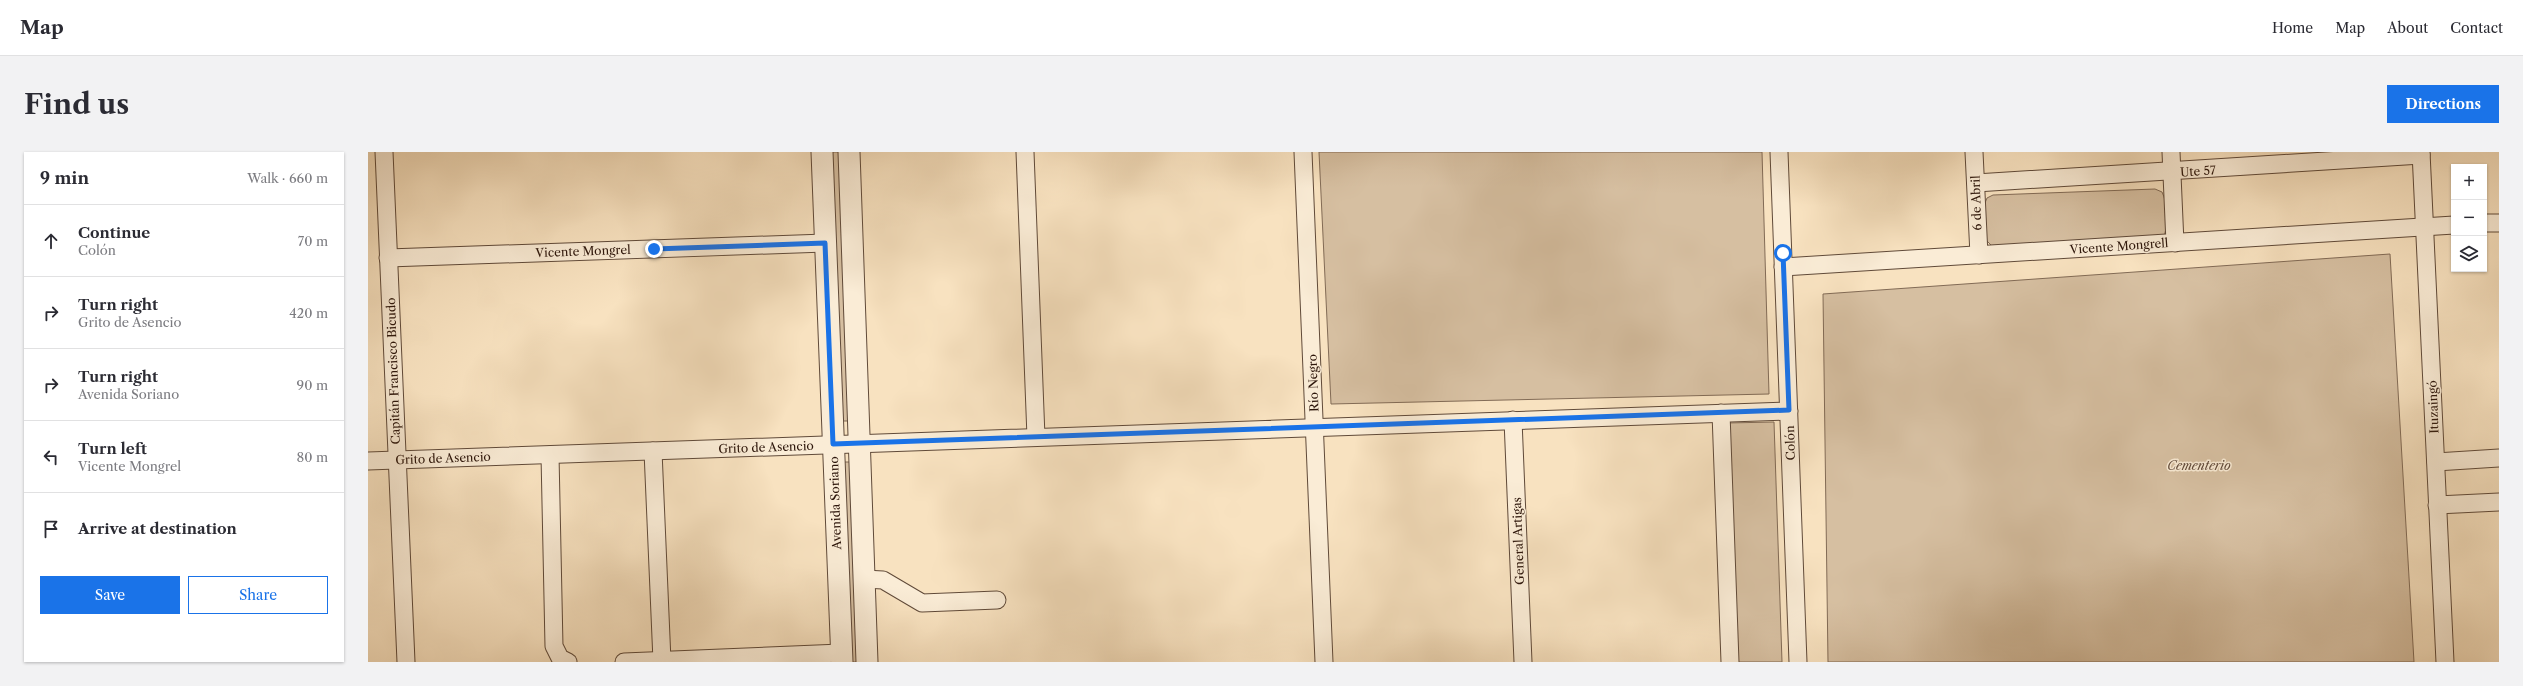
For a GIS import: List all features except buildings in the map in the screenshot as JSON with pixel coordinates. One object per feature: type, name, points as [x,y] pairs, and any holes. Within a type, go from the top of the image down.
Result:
[{"type":"street","name":"Capitán Francisco Bicudo","points":[[384,152],[406,662]]},
{"type":"street","name":"Avenida Soriano","points":[[822,152],[841,657]]},
{"type":"street","points":[[850,152],[867,662]]},
{"type":"street","points":[[1025,152],[1036,436]]},
{"type":"street","name":"Río Negro","points":[[1303,152],[1324,662]]},
{"type":"street","name":"Colón","points":[[1779,152],[1798,662]]},
{"type":"street","name":"6 de Abril","points":[[1974,152],[1979,255]]},
{"type":"street","points":[[2171,152],[2175,243]]},
{"type":"street","name":"Ute 57","points":[[1976,183],[2172,173],[2421,154]]},
{"type":"street","name":"Ituzaingó","points":[[2421,154],[2426,227],[2444,662]]},
{"type":"street","points":[[2487,224],[2499,222]]},
{"type":"street","name":"Vicente Mongrell","points":[[1783,267],[2451,225]]},
{"type":"street","name":"Vicente Mongrel","points":[[388,258],[825,243]]},
{"type":"street","name":"Grito de Asencio","points":[[368,461],[1789,410]]},
{"type":"street","points":[[1721,413],[1730,662]]},
{"type":"street","name":"General Artigas","points":[[1513,420],[1523,662]]},
{"type":"street","points":[[653,451],[662,661]]},
{"type":"street","points":[[550,454],[554,646],[560,658],[568,662]]},
{"type":"street","points":[[2436,462],[2499,458]]},
{"type":"street","points":[[2437,505],[2499,502]]},
{"type":"street","points":[[864,579],[883,580],[922,603],[997,600]]},
{"type":"street","points":[[624,662],[841,657]]},
{"type":"green space","points":[[832,152],[840,152],[849,421],[841,421]]},
{"type":"green space","points":[[1319,152],[1762,152],[1769,394],[1331,404]]},
{"type":"green space","points":[[2155,189],[2162,192],[2167,209],[2167,221],[2163,238],[1992,246],[1986,240],[1985,203],[1987,198],[1993,195]]},
{"type":"green space","name":"Cementerio","points":[[2390,254],[2414,662],[1828,662],[1823,294]]},
{"type":"green space","points":[[1774,422],[1782,662],[1737,662],[1727,423]]},
{"type":"green space","points":[[844,462],[853,462],[860,662],[850,662]]},
{"type":"route","points":[[654,249],[825,243],[833,444],[1789,410],[1783,253]]}]
